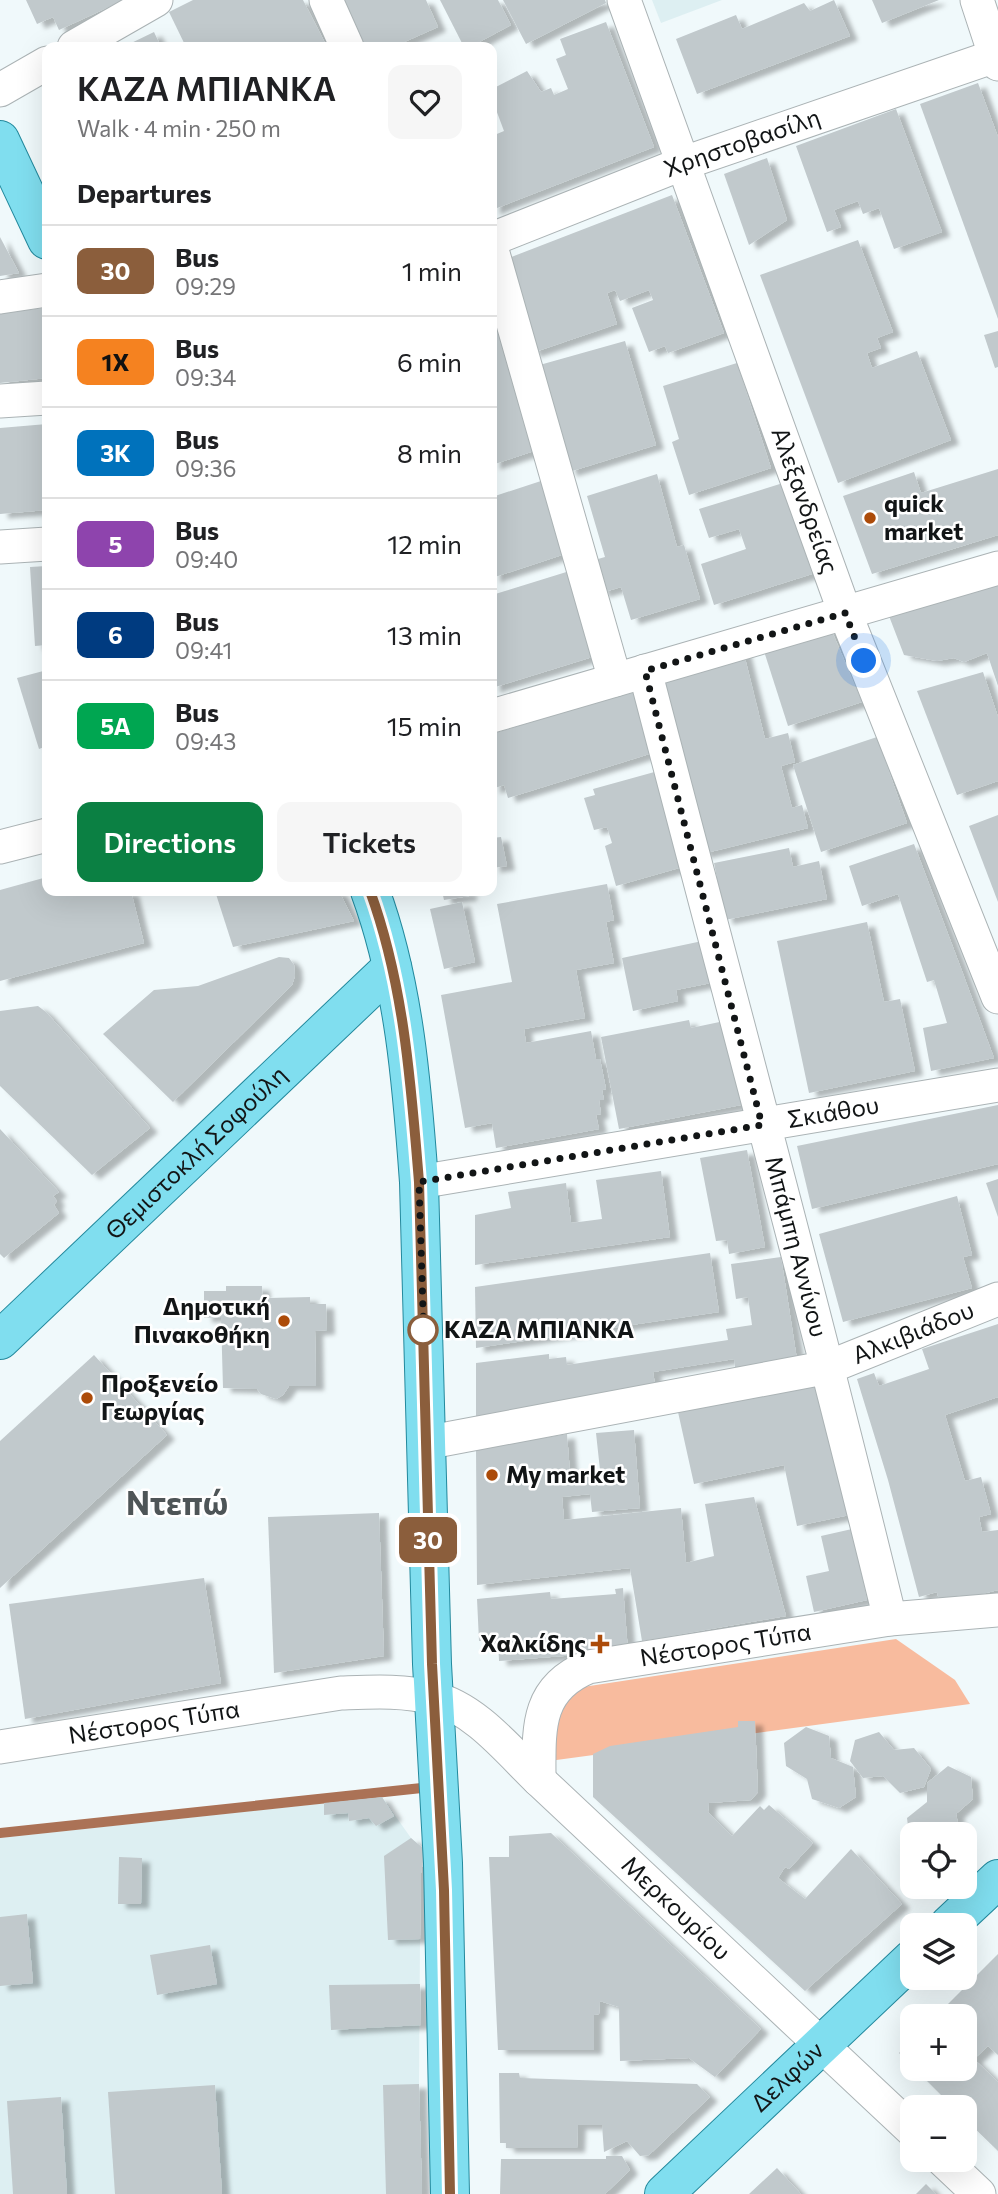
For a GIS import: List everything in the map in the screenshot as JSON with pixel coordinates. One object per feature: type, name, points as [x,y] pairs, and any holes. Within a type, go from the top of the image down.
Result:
[{"type":"main road","points":[[4,158],[42,230]]},
{"type":"main road","points":[[371,896],[392,967],[410,1074],[419,1182],[434,1698],[444,1890],[450,2194]]},
{"type":"main road","name":"Θεμιστοκλή Σοφούλη","points":[[2,1335],[392,967]]},
{"type":"main road","points":[[962,1913],[998,1879]]},
{"type":"main road","name":"Δελφών","points":[[664,2194],[900,1971]]},
{"type":"street","points":[[83,42],[156,0]]},
{"type":"street","points":[[326,0],[345,42]]},
{"type":"street","name":"Αλεξανδρείας","points":[[624,0],[845,613],[998,997]]},
{"type":"street","points":[[977,0],[997,58]]},
{"type":"street","name":"Χρηστοβασίλη","points":[[497,237],[684,163],[997,58]]},
{"type":"street","points":[[0,90],[42,66]]},
{"type":"street","name":"Μπάμπη Αννίνου","points":[[497,265],[630,676],[762,1125],[829,1367],[890,1619]]},
{"type":"street","points":[[0,297],[42,291]]},
{"type":"street","points":[[0,401],[42,398]]},
{"type":"street","points":[[0,547],[42,544]]},
{"type":"street","points":[[497,715],[998,568]]},
{"type":"street","points":[[0,847],[42,836]]},
{"type":"street","name":"Σκιάθου","points":[[419,1182],[998,1085]]},
{"type":"street","name":"Αλκιβιάδου","points":[[425,1443],[829,1367],[998,1299]]},
{"type":"street","name":"Νέστορος Τύπα","points":[[539,1780],[540,1735],[548,1700],[559,1684],[588,1667],[890,1619],[998,1610]]},
{"type":"street","name":"Νέστορος Τύπα","points":[[0,1747],[341,1693],[378,1692],[434,1698]]},
{"type":"street","name":"Μερκουρίου","points":[[434,1698],[485,1727],[900,2119]]},
{"type":"street","points":[[956,2172],[979,2194]]},
{"type":"shaded area","points":[[652,0],[722,0],[661,23]]},
{"type":"shaded area","points":[[896,1639],[955,1680],[970,1704],[549,1761],[552,1721],[570,1689]]},
{"type":"shaded area","points":[[382,1797],[411,1838],[425,1850],[421,1873],[420,1939],[419,2084],[422,2194],[0,2194],[0,1838]]},
{"type":"building","points":[[26,0],[124,0],[59,30],[53,17],[37,24]]},
{"type":"building","points":[[193,0],[303,0],[324,42],[184,42],[169,12]]},
{"type":"building","points":[[336,0],[426,0],[438,27],[404,42],[356,42]]},
{"type":"building","points":[[440,0],[498,0],[511,25],[479,42],[461,42]]},
{"type":"building","points":[[503,0],[605,0],[606,3],[526,44]]},
{"type":"building","points":[[834,0],[850,36],[697,94],[676,39],[736,15],[742,29],[804,3],[810,11]]},
{"type":"building","points":[[872,0],[939,0],[882,23]]},
{"type":"building","points":[[606,22],[654,147],[497,208],[497,134],[504,131],[497,112],[497,86],[527,71],[541,92],[551,88],[554,95],[568,89],[556,59],[566,55],[560,39]]},
{"type":"building","points":[[154,32],[159,42],[133,42]]},
{"type":"building","points":[[978,83],[998,137],[998,319],[920,104]]},
{"type":"building","points":[[896,109],[942,232],[894,249],[879,208],[863,214],[858,201],[834,210],[841,227],[827,232],[796,146]]},
{"type":"building","points":[[767,158],[787,220],[749,245],[724,174]]},
{"type":"building","points":[[672,195],[724,333],[668,353],[665,346],[649,352],[632,308],[653,300],[649,290],[620,301],[615,290],[607,293],[617,324],[532,353],[501,261]]},
{"type":"building","points":[[0,237],[19,273],[0,276]]},
{"type":"building","points":[[858,240],[893,332],[877,338],[881,348],[867,353],[872,368],[917,351],[951,440],[838,483],[760,275]]},
{"type":"building","points":[[42,308],[42,379],[0,383],[0,313]]},
{"type":"building","points":[[497,308],[543,448],[497,463]]},
{"type":"building","points":[[998,331],[998,367],[995,368],[984,335]]},
{"type":"building","points":[[625,341],[656,445],[569,472],[536,366]]},
{"type":"building","points":[[737,363],[771,468],[689,495],[672,442],[679,439],[663,386]]},
{"type":"building","points":[[42,424],[42,510],[0,514],[0,428]]},
{"type":"building","points":[[998,469],[998,535],[872,574],[843,496],[914,472],[921,493]]},
{"type":"building","points":[[657,474],[677,547],[684,545],[700,599],[631,620],[621,587],[601,593],[591,561],[605,557],[587,496]]},
{"type":"building","points":[[544,480],[568,553],[497,576],[497,495]]},
{"type":"building","points":[[783,483],[812,574],[714,605],[701,564],[746,549],[739,529],[709,538],[699,509]]},
{"type":"building","points":[[42,566],[42,645],[35,646],[30,567]]},
{"type":"building","points":[[576,569],[602,654],[497,686],[497,593]]},
{"type":"building","points":[[998,581],[998,686],[987,653],[964,662],[954,658],[937,661],[904,655],[889,616]]},
{"type":"building","points":[[830,627],[862,702],[788,726],[762,645]]},
{"type":"building","points":[[743,650],[765,739],[788,733],[795,762],[781,766],[792,808],[802,805],[808,828],[702,854],[657,671]]},
{"type":"building","points":[[42,671],[42,748],[39,749],[17,678]]},
{"type":"building","points":[[983,672],[998,717],[998,781],[957,795],[917,691]]},
{"type":"building","points":[[639,689],[659,751],[508,798],[504,785],[497,787],[497,732]]},
{"type":"building","points":[[877,737],[907,823],[821,852],[793,765]]},
{"type":"building","points":[[658,771],[686,866],[616,886],[605,846],[612,843],[607,827],[594,830],[584,798],[595,795],[593,789]]},
{"type":"building","points":[[998,815],[998,902],[969,826]]},
{"type":"building","points":[[497,837],[501,837],[507,866],[497,867]]},
{"type":"building","points":[[914,844],[994,1058],[931,1071],[923,1028],[947,1023],[934,980],[927,982],[898,894],[862,906],[849,866]]},
{"type":"building","points":[[789,848],[793,867],[819,861],[827,899],[725,920],[714,863]]},
{"type":"building","points":[[42,878],[42,896],[132,896],[144,943],[0,981],[0,890]]},
{"type":"building","points":[[607,884],[614,920],[606,922],[614,963],[576,970],[585,1018],[524,1029],[526,1043],[591,1031],[596,1059],[600,1059],[606,1089],[602,1090],[604,1100],[599,1100],[601,1114],[596,1115],[599,1129],[496,1148],[492,1123],[465,1128],[441,995],[512,982],[497,904]]},
{"type":"building","points":[[217,896],[342,896],[354,921],[233,947]]},
{"type":"building","points":[[443,896],[469,896],[444,900]]},
{"type":"building","points":[[462,902],[475,962],[444,969],[430,909]]},
{"type":"building","points":[[867,922],[884,1002],[900,999],[915,1071],[809,1093],[777,941]]},
{"type":"building","points":[[707,940],[716,982],[676,990],[678,1001],[633,1011],[622,958]]},
{"type":"building","points":[[279,957],[289,958],[294,965],[292,985],[173,1102],[103,1034],[154,990],[198,986]]},
{"type":"building","points":[[38,1006],[150,1128],[92,1175],[0,1086],[0,1011]]},
{"type":"building","points":[[689,1020],[691,1028],[729,1020],[746,1104],[619,1129],[601,1037]]},
{"type":"building","points":[[998,1105],[998,1164],[812,1209],[797,1146]]},
{"type":"building","points":[[0,1129],[59,1192],[53,1196],[57,1201],[54,1205],[59,1213],[4,1258],[0,1254]]},
{"type":"building","points":[[747,1150],[765,1247],[729,1254],[727,1240],[716,1241],[700,1158]]},
{"type":"building","points":[[661,1171],[670,1237],[475,1265],[475,1215],[511,1208],[508,1192],[566,1183],[571,1223],[602,1219],[596,1180]]},
{"type":"building","points":[[998,1179],[998,1217],[986,1183]]},
{"type":"building","points":[[957,1196],[972,1255],[963,1257],[972,1288],[843,1322],[819,1234]]},
{"type":"building","points":[[710,1253],[719,1312],[476,1348],[475,1287]]},
{"type":"building","points":[[781,1257],[798,1366],[736,1376],[734,1359],[653,1372],[657,1397],[476,1418],[476,1363],[549,1354],[549,1359],[566,1357],[567,1365],[728,1340],[726,1329],[752,1325],[748,1297],[736,1299],[731,1264]]},
{"type":"building","points":[[226,1286],[262,1286],[263,1304],[269,1304],[269,1298],[310,1297],[310,1304],[326,1304],[327,1330],[315,1331],[316,1386],[289,1386],[283,1395],[276,1399],[261,1394],[257,1389],[223,1388],[221,1317],[204,1318],[204,1291],[226,1291]]},
{"type":"building","points":[[998,1324],[998,1397],[945,1415],[965,1481],[981,1477],[991,1514],[979,1517],[982,1532],[998,1530],[998,1590],[962,1599],[961,1595],[939,1600],[937,1592],[919,1597],[888,1480],[857,1379],[874,1373],[879,1386],[929,1369],[922,1349]]},
{"type":"building","points":[[94,1355],[167,1435],[0,1588],[0,1441]]},
{"type":"building","points":[[826,1381],[854,1514],[797,1526],[784,1465],[694,1484],[678,1412]]},
{"type":"building","points":[[634,1430],[640,1508],[592,1512],[590,1494],[562,1497],[564,1520],[681,1508],[686,1563],[714,1556],[705,1504],[754,1497],[786,1616],[642,1641],[630,1568],[477,1585],[476,1449],[567,1434],[570,1473],[600,1470],[596,1433]]},
{"type":"building","points":[[379,1513],[384,1656],[274,1673],[268,1517]]},
{"type":"building","points":[[852,1529],[867,1600],[814,1612],[806,1576],[829,1571],[821,1536]]},
{"type":"building","points":[[204,1578],[221,1683],[25,1719],[9,1604]]},
{"type":"building","points":[[623,1588],[628,1651],[499,1661],[498,1639],[479,1641],[477,1599],[550,1592],[551,1599],[616,1594],[615,1589]]},
{"type":"building","points":[[738,1721],[755,1721],[758,1792],[751,1800],[709,1803],[708,1812],[732,1836],[760,1806],[764,1810],[769,1805],[813,1843],[789,1869],[785,1867],[778,1878],[805,1899],[851,1849],[902,1904],[805,1991],[593,1797],[593,1754],[610,1746],[738,1727]]},
{"type":"building","points":[[806,1727],[829,1736],[831,1758],[853,1767],[856,1797],[839,1808],[812,1799],[807,1779],[786,1766],[784,1743]]},
{"type":"building","points":[[879,1732],[894,1750],[914,1748],[931,1769],[924,1787],[900,1793],[883,1776],[863,1778],[850,1761],[855,1740]]},
{"type":"building","points":[[948,1766],[971,1777],[973,1799],[956,1814],[958,1822],[908,1822],[907,1818],[927,1802],[927,1783]]},
{"type":"building","points":[[382,1797],[394,1816],[376,1826],[369,1818],[349,1821],[348,1813],[324,1815],[324,1803]]},
{"type":"building","points":[[551,1833],[761,2029],[715,2077],[689,2058],[620,2061],[619,2007],[600,2001],[599,2014],[594,2015],[594,2050],[498,2050],[489,1857],[509,1857],[509,1836]]},
{"type":"building","points":[[411,1838],[425,1850],[421,1873],[420,1939],[388,1940],[384,1856]]},
{"type":"building","points":[[119,1857],[142,1858],[141,1904],[118,1904]]},
{"type":"building","points":[[27,1914],[33,1983],[0,1986],[0,1917]]},
{"type":"building","points":[[210,1945],[217,1984],[157,1995],[150,1955]]},
{"type":"building","points":[[998,1954],[998,2055],[988,2046],[977,2056],[977,2004],[948,2004],[962,1990],[977,1990],[977,1975]]},
{"type":"building","points":[[420,1984],[421,2025],[331,2030],[329,1985]]},
{"type":"building","points":[[977,2062],[998,2082],[998,2151],[977,2131],[977,2095],[941,2095],[927,2081],[977,2081]]},
{"type":"building","points":[[499,2073],[519,2073],[520,2078],[697,2084],[710,2097],[649,2155],[640,2156],[627,2141],[604,2152],[602,2125],[578,2125],[577,2148],[506,2148],[506,2143],[500,2143]]},
{"type":"building","points":[[419,2084],[422,2194],[386,2194],[383,2085]]},
{"type":"building","points":[[215,2085],[222,2194],[115,2194],[108,2092]]},
{"type":"building","points":[[61,2097],[67,2194],[13,2194],[7,2101]]},
{"type":"building","points":[[606,2156],[622,2156],[630,2170],[605,2194],[500,2194],[501,2159],[606,2159]]},
{"type":"building","points":[[777,2168],[801,2194],[749,2194]]},
{"type":"building","points":[[926,2184],[936,2194],[916,2194]]},
{"type":"waterway","points":[[0,1833],[431,1787]]},
{"type":"bus line","name":"30","points":[[372,896],[384,934],[403,1024],[419,1182],[432,1664],[444,1890],[450,2194]]},
{"type":"place","name":"quick market","points":[[870,518]]},
{"type":"place","name":"Δημοτική Πινακοθήκη","points":[[284,1321]]},
{"type":"place","name":"ΚΑΖΑ ΜΠΙΑΝΚΑ","points":[[423,1330]]},
{"type":"place","name":"Προξενείο Γεωργίας","points":[[87,1398]]},
{"type":"place","name":"My market","points":[[492,1475]]},
{"type":"place","name":"Χαλκίδης","points":[[600,1644]]},
{"type":"district","name":"Ντεπώ","points":[[177,1504]]},
{"type":"route","points":[[423,1330],[424,1342],[419,1182],[762,1125],[645,671],[845,613],[864,661]]}]
